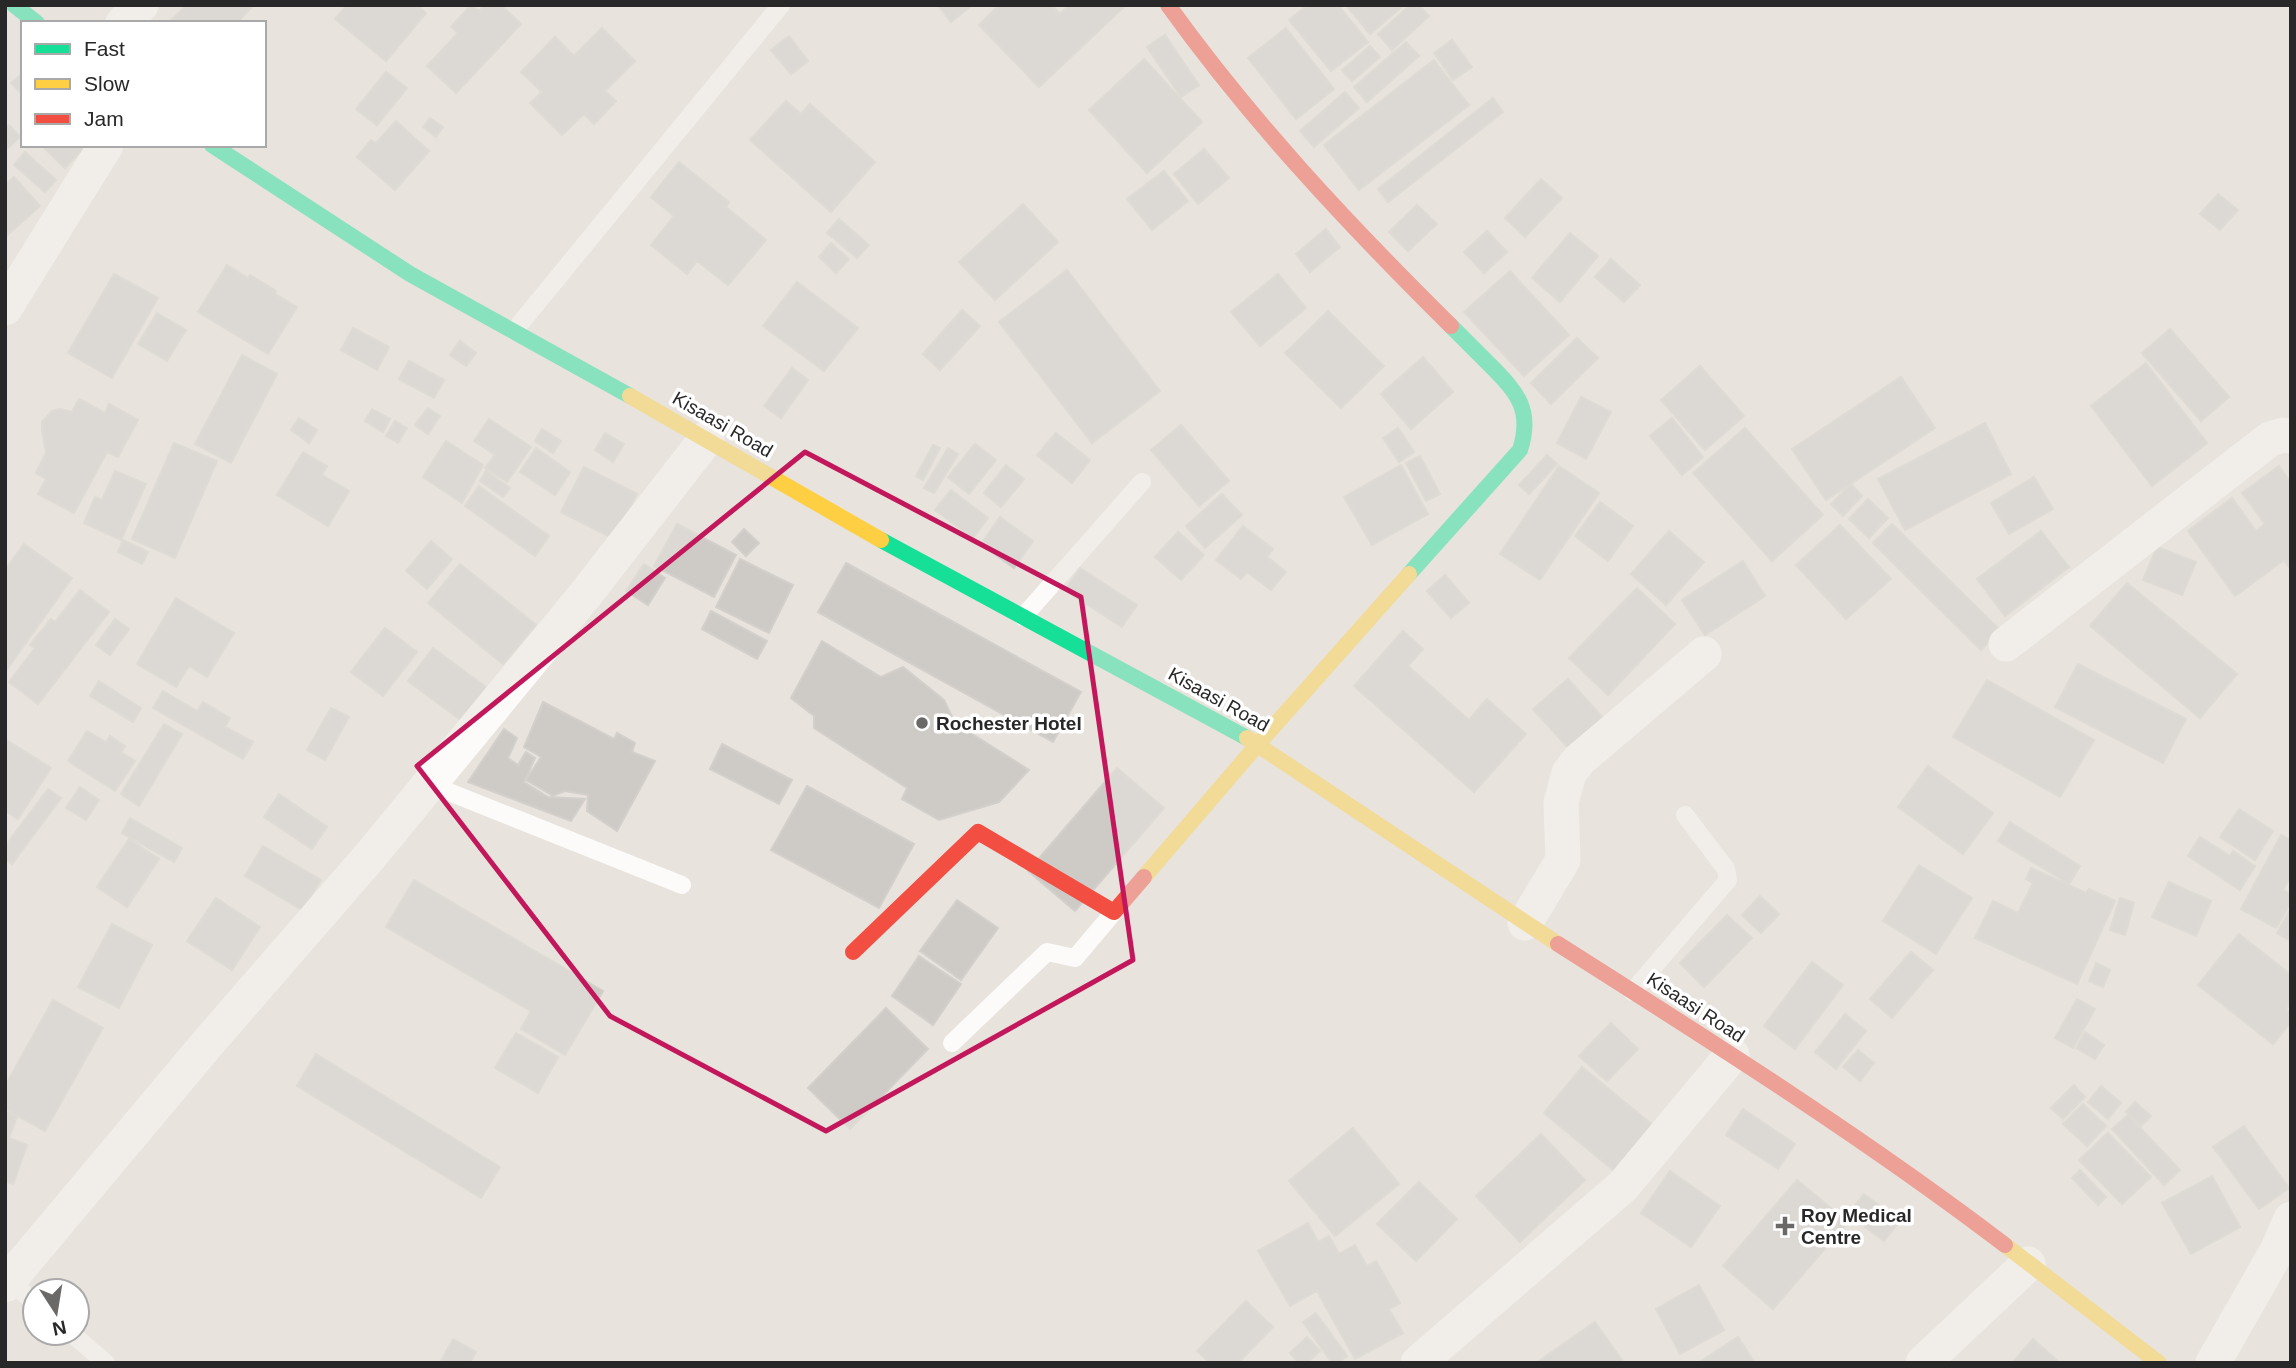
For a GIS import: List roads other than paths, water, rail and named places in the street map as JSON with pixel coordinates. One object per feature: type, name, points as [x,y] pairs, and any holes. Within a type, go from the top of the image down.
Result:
[{"type":"main road","points":[[14,5],[34,21]]},
{"type":"main road","points":[[853,952],[978,832],[1114,912],[1258,744],[1520,450],[1526,434],[1521,402],[1512,387],[1363,239],[1266,132],[1196,47],[1168,5]]},
{"type":"main road","name":"Kisaasi Road","points":[[215,147],[410,274],[707,438],[845,520],[1258,744],[1525,923],[1732,1055],[1947,1201],[2159,1363]]},
{"type":"street","points":[[126,21],[141,5]]},
{"type":"street","points":[[5,308],[105,147]]},
{"type":"street","points":[[2006,644],[2270,439],[2283,435],[2291,436]]},
{"type":"street","points":[[17,1290],[198,1055],[371,855],[585,595],[707,438]]},
{"type":"street","points":[[1525,923],[1563,860],[1561,803],[1569,773],[1579,760],[1704,654]]},
{"type":"street","points":[[1418,1363],[1623,1186],[1732,1055]]},
{"type":"street","points":[[2213,1363],[2258,1286],[2291,1219]]},
{"type":"street","points":[[1923,1363],[2028,1264]]},
{"type":"lane","points":[[514,331],[781,5]]},
{"type":"lane","points":[[1023,617],[1142,482]]},
{"type":"lane","points":[[429,784],[682,885]]},
{"type":"lane","points":[[1632,992],[1728,880],[1726,869],[1685,815]]},
{"type":"lane","points":[[952,1043],[1047,952],[1075,958],[1114,912]]},
{"type":"lane","points":[[87,1347],[106,1363]]},
{"type":"place","name":"Rochester Hotel","points":[[922,723]]},
{"type":"place","name":"Roy Medical Centre","points":[[1785,1226]]}]
